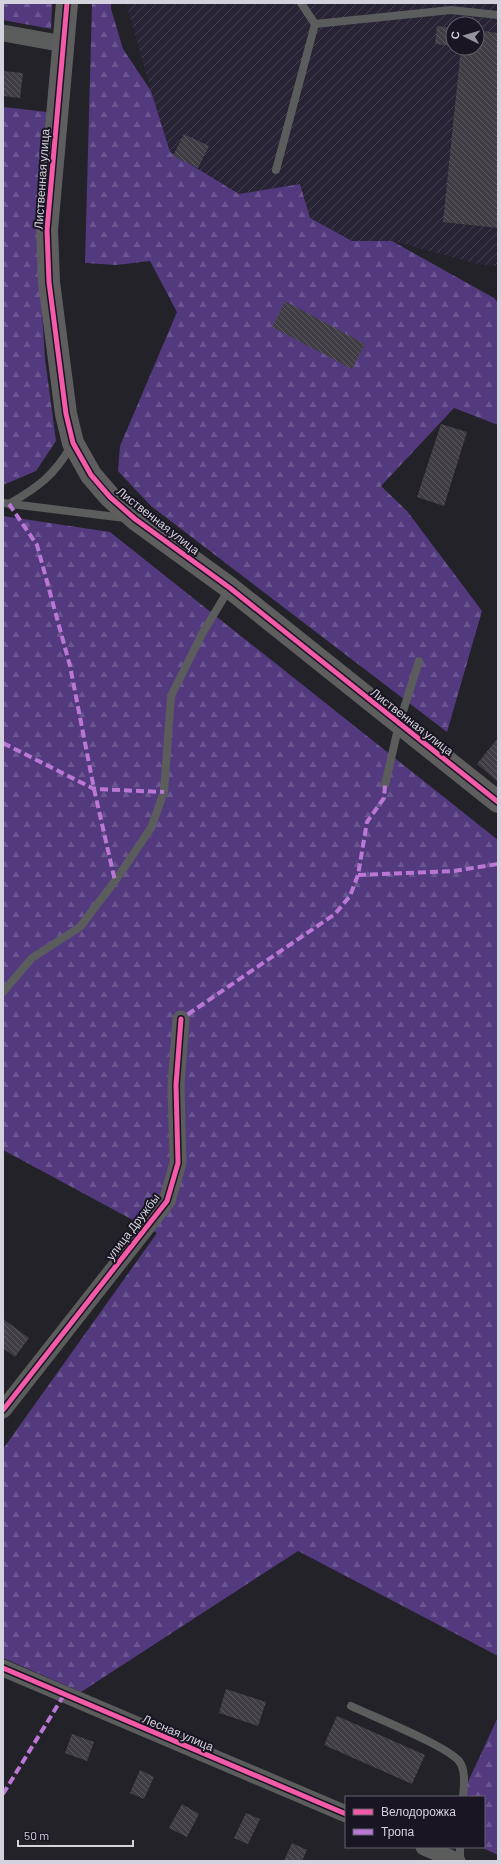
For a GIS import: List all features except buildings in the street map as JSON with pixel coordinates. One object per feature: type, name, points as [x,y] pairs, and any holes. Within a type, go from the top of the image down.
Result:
[{"type":"street","name":"Лиственная улица","points":[[66,3],[64,44],[47,230],[49,282],[66,414],[73,443],[90,475],[110,497],[135,519],[230,588],[498,802]]},
{"type":"street","points":[[3,33],[64,44]]},
{"type":"street","name":"улица Дружбы","points":[[3,1410],[167,1201],[178,1163],[176,1085],[181,1019]]},
{"type":"street","name":"Лесная улица","points":[[3,1668],[345,1814]]},
{"type":"street","points":[[426,1848],[458,1861]]},
{"type":"lane","points":[[276,170],[315,24],[301,3]]},
{"type":"lane","points":[[315,24],[451,10],[498,15]]},
{"type":"lane","points":[[6,504],[39,486],[61,464],[73,443]]},
{"type":"lane","points":[[6,504],[135,519]]},
{"type":"lane","points":[[3,992],[32,958],[80,927],[116,882],[151,828],[164,792],[171,696],[202,634],[230,588]]},
{"type":"lane","points":[[385,785],[399,724],[419,661]]},
{"type":"lane","points":[[351,1706],[445,1750],[459,1761],[464,1779],[463,1796]]},
{"type":"lane","points":[[458,1861],[460,1848]]},
{"type":"shaded area","points":[[126,3],[498,3],[498,266],[478,264],[392,241],[352,241],[310,218],[300,184],[239,194],[169,152]]},
{"type":"green space","points":[[3,3],[52,3],[51,29],[3,20]]},
{"type":"green space","points":[[92,3],[111,3],[111,9],[123,49],[151,91],[170,152],[239,194],[300,184],[310,218],[352,241],[392,241],[494,298],[498,303],[498,425],[454,408],[381,486],[407,511],[482,611],[447,732],[151,506],[118,471],[120,446],[177,312],[150,261],[116,265],[85,263]]},
{"type":"green space","points":[[3,107],[47,112],[37,234],[45,359],[56,441],[36,471],[3,485]]},
{"type":"green space","points":[[3,516],[110,532],[498,840],[498,1656],[298,1551],[81,1692],[3,1658],[3,1449],[157,1233],[3,1150]]},
{"type":"green space","points":[[498,1717],[498,1855],[483,1848],[485,1848],[485,1796],[461,1796]]},
{"type":"marked path","points":[[9,504],[37,545],[70,666],[94,789],[115,881]]},
{"type":"marked path","points":[[3,743],[94,789],[164,792]]},
{"type":"marked path","points":[[181,1023],[181,1019],[335,914],[350,896],[358,875],[367,822],[384,798],[385,785]]},
{"type":"marked path","points":[[358,875],[454,871],[498,864]]},
{"type":"marked path","points":[[3,1794],[64,1695]]},
{"type":"cycle path","points":[[67,3],[47,230],[49,282],[66,414],[73,443],[91,475],[110,497],[135,519],[230,588],[498,802]]},
{"type":"cycle path","points":[[3,1410],[167,1201],[178,1163],[176,1085],[181,1019]]},
{"type":"cycle path","points":[[3,1668],[345,1814]]}]
